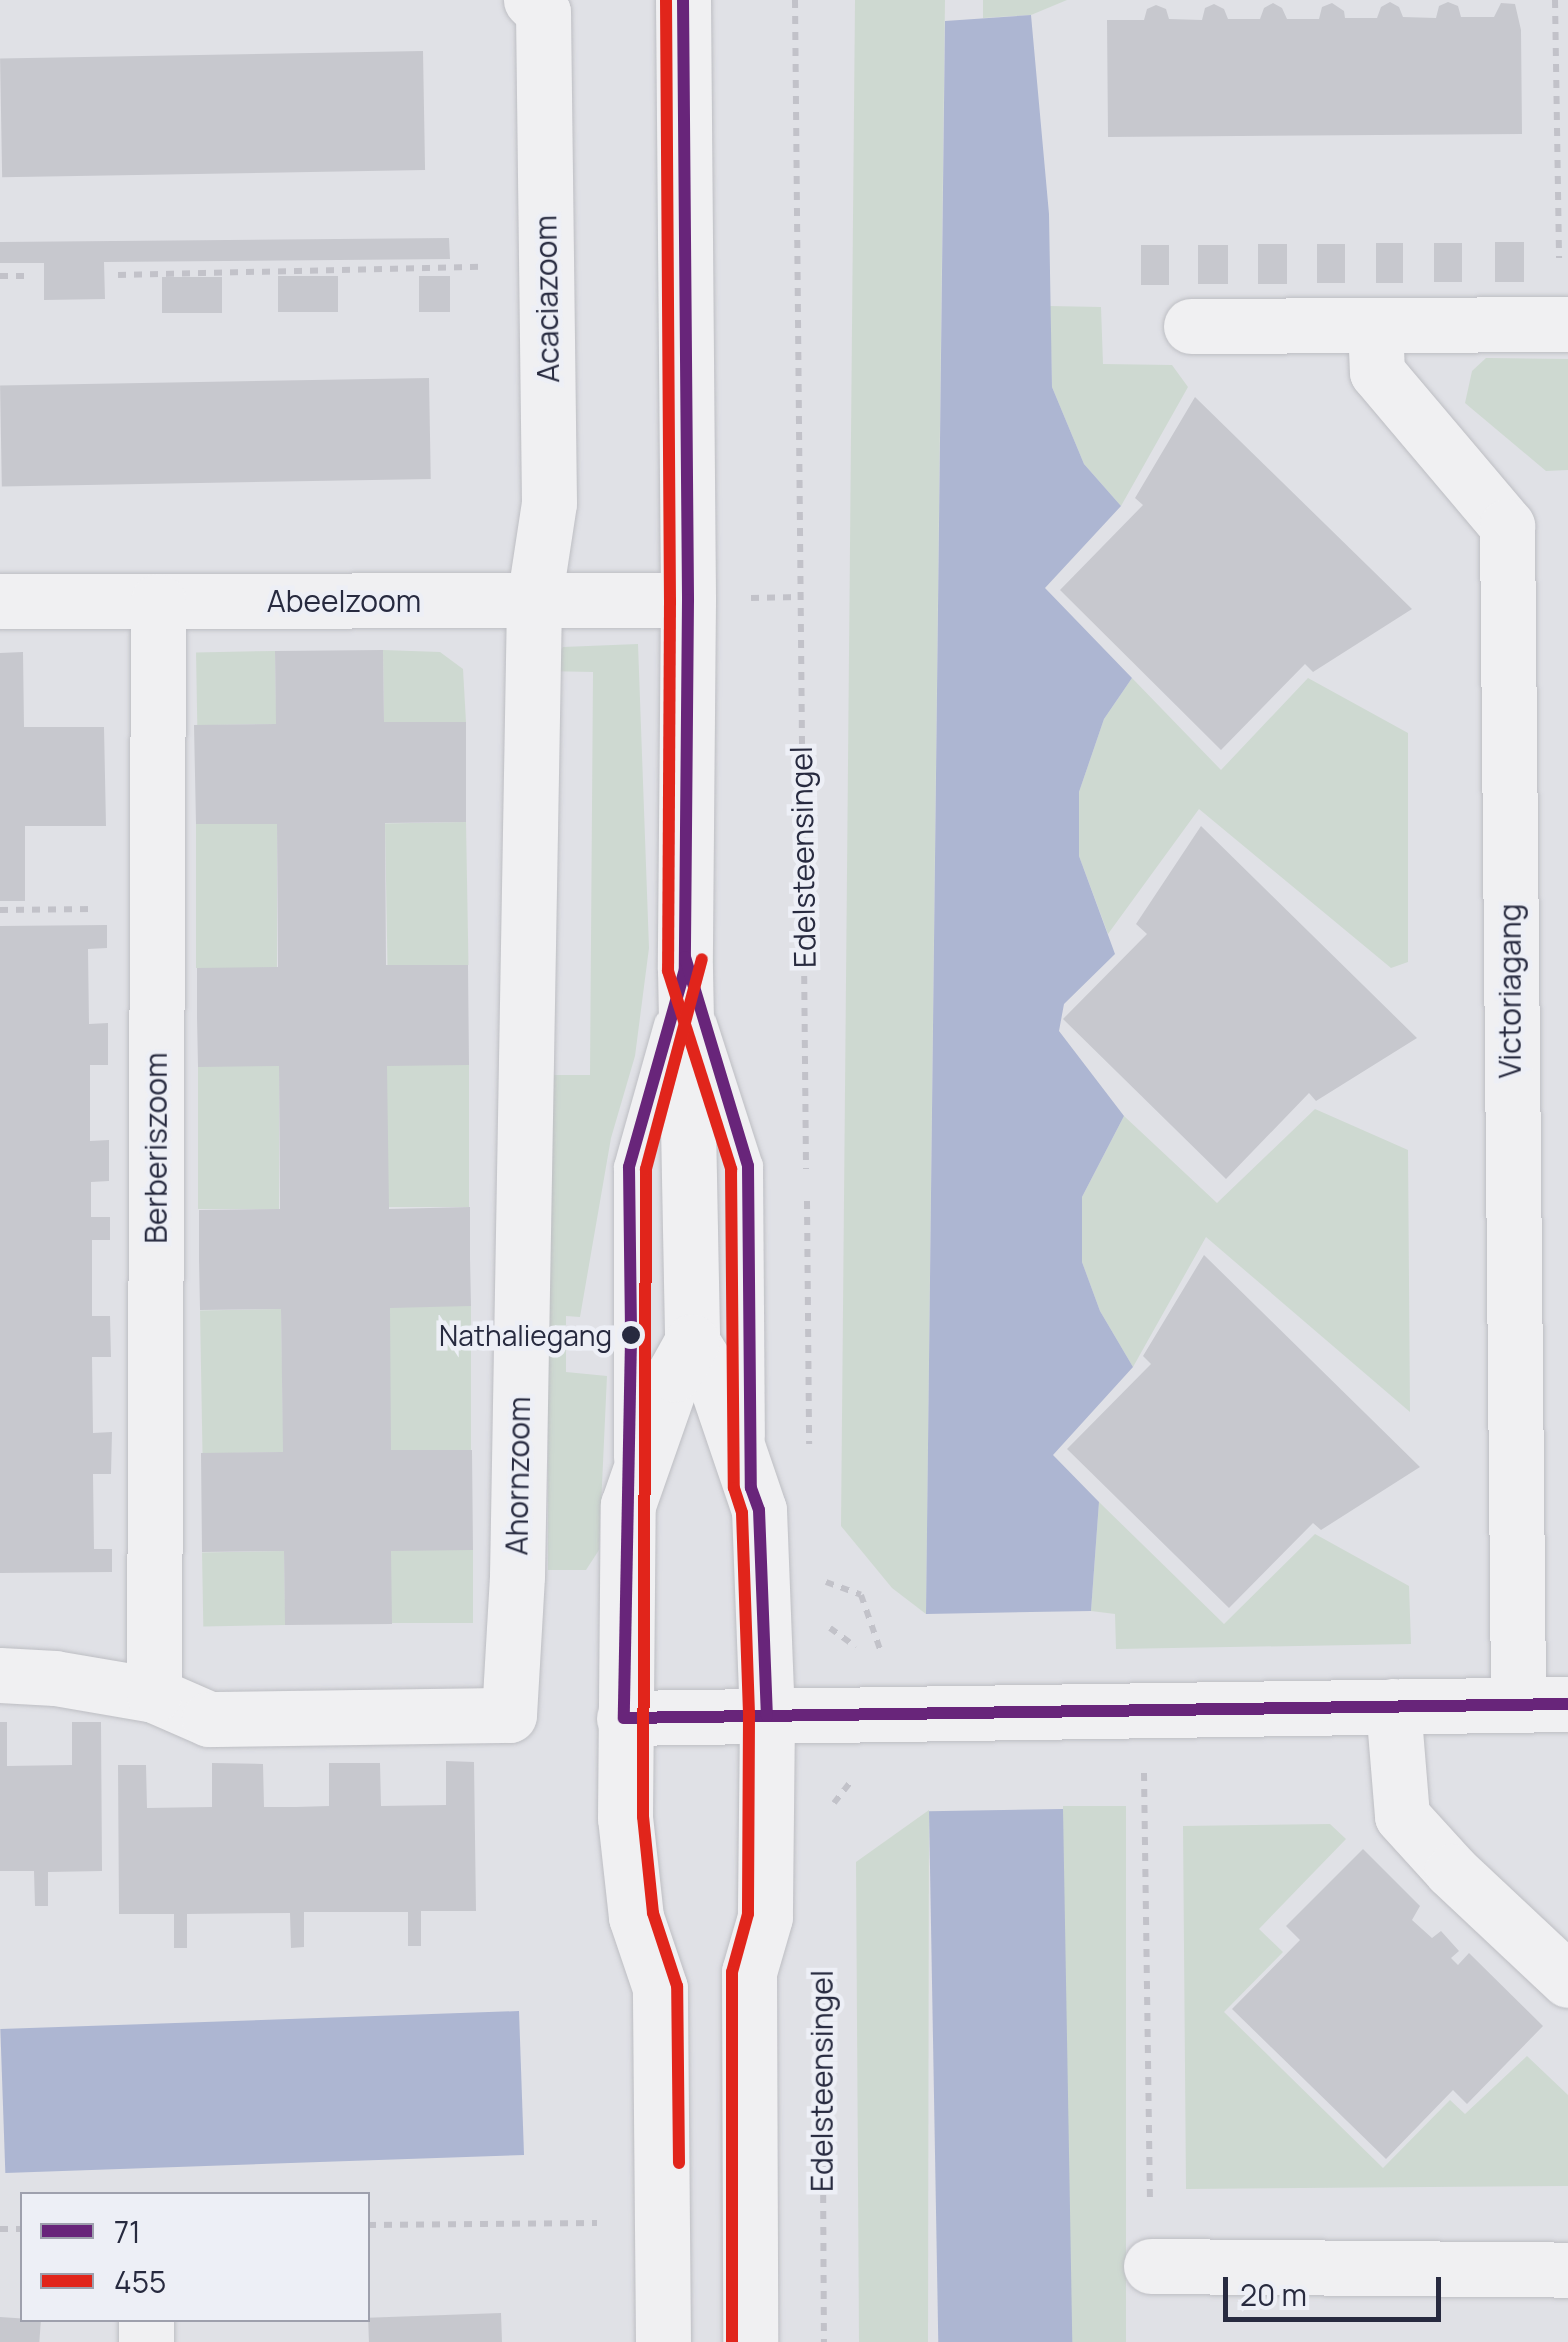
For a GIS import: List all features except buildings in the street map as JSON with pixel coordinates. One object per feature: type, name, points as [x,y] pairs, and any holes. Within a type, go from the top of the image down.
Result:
[{"type":"street","name":"Acaciazoom","points":[[532,0],[543,12],[549,503],[534,601]]},
{"type":"street","points":[[663,2342],[660,1988],[636,1916],[625,1818],[624,1718],[628,1504],[674,1374],[692,1342],[685,969],[688,600],[683,0]]},
{"type":"street","points":[[1191,326],[1564,324]]},
{"type":"street","name":"Victoriagang","points":[[1375,325],[1377,372],[1507,526],[1543,1704]]},
{"type":"street","name":"Abeelzoom","points":[[0,602],[688,600]]},
{"type":"street","name":"Ahornzoom","points":[[0,1675],[55,1678],[154,1695],[209,1719],[509,1715],[516,1611],[534,601]]},
{"type":"street","name":"Berberiszoom","points":[[154,1695],[158,602]]},
{"type":"street","points":[[692,1342],[713,1375],[759,1510],[767,1716],[765,1917],[749,1972],[750,2342]]},
{"type":"street","points":[[624,1718],[1543,1704]]},
{"type":"street","points":[[1393,1706],[1402,1816],[1452,1871],[1568,1980]]},
{"type":"street","points":[[1151,2266],[1568,2270]]},
{"type":"lane","points":[[685,969],[748,1166],[751,1488]]},
{"type":"lane","points":[[628,1504],[629,1166],[685,969]]},
{"type":"path","name":"Edelsteensingel","points":[[795,0],[806,1176]]},
{"type":"path","points":[[1555,0],[1564,324]]},
{"type":"path","points":[[118,275],[548,265]]},
{"type":"path","points":[[0,276],[24,276]]},
{"type":"path","points":[[0,910],[157,908]]},
{"type":"path","points":[[806,1196],[809,1456]]},
{"type":"path","points":[[1143,1712],[1151,2266]]},
{"type":"path","name":"Edelsteensingel","points":[[822,1954],[824,2342]]},
{"type":"shaded area","points":[[855,0],[945,0],[926,1614],[892,1588],[841,1526]]},
{"type":"shaded area","points":[[983,0],[1067,0],[1031,15],[983,18]]},
{"type":"shaded area","points":[[1050,306],[1101,307],[1103,364],[1172,365],[1188,387],[1121,506],[1084,464],[1052,387]]},
{"type":"shaded area","points":[[1486,358],[1568,359],[1568,470],[1546,471],[1465,403],[1472,371]]},
{"type":"shaded area","points":[[638,644],[649,948],[635,1056],[611,1138],[580,1317],[566,1316],[566,1372],[607,1376],[599,1550],[586,1570],[548,1570],[548,1075],[590,1075],[593,672],[543,671],[563,647]]},
{"type":"shaded area","points":[[383,650],[440,652],[463,669],[466,722],[384,722]]},
{"type":"shaded area","points":[[275,651],[276,724],[197,725],[196,652]]},
{"type":"shaded area","points":[[1132,678],[1221,770],[1308,678],[1408,733],[1408,962],[1391,968],[1199,809],[1108,934],[1079,856],[1079,792],[1104,719]]},
{"type":"shaded area","points":[[466,822],[468,965],[388,966],[385,823]]},
{"type":"shaded area","points":[[196,824],[277,824],[277,968],[196,968]]},
{"type":"shaded area","points":[[387,1065],[469,1065],[469,1207],[387,1207]]},
{"type":"shaded area","points":[[198,1066],[279,1066],[279,1209],[198,1209]]},
{"type":"shaded area","points":[[1315,1109],[1408,1150],[1410,1412],[1206,1237],[1133,1367],[1100,1311],[1082,1262],[1082,1197],[1124,1116],[1217,1203]]},
{"type":"shaded area","points":[[390,1306],[471,1306],[471,1450],[390,1450]]},
{"type":"shaded area","points":[[281,1309],[283,1452],[203,1453],[200,1310]]},
{"type":"shaded area","points":[[1099,1502],[1224,1624],[1315,1534],[1409,1586],[1411,1644],[1116,1649],[1115,1614],[1091,1611]]},
{"type":"shaded area","points":[[391,1550],[473,1550],[473,1623],[391,1623]]},
{"type":"shaded area","points":[[284,1551],[285,1625],[203,1626],[202,1552]]},
{"type":"shaded area","points":[[1063,1806],[1126,1806],[1126,2342],[1063,2342]]},
{"type":"shaded area","points":[[929,1810],[928,2342],[859,2342],[856,1862]]},
{"type":"shaded area","points":[[1330,1824],[1346,1839],[1259,1929],[1283,1952],[1224,2012],[1383,2168],[1450,2100],[1465,2114],[1527,2056],[1568,2095],[1568,2186],[1186,2189],[1183,1826]]},
{"type":"water","points":[[1031,15],[1049,214],[1052,387],[1084,464],[1121,506],[1045,588],[1132,678],[1104,719],[1079,792],[1079,856],[1115,954],[1064,1004],[1059,1031],[1124,1116],[1082,1197],[1082,1262],[1100,1311],[1133,1367],[1053,1455],[1099,1502],[1091,1611],[926,1614],[945,21]]},
{"type":"water","points":[[1063,1809],[1072,2342],[938,2342],[929,1811]]},
{"type":"water","points":[[519,2011],[524,2155],[5,2173],[0,2029]]},
{"type":"transit line","name":"455","points":[[666,0],[668,971],[731,1169],[734,1488],[742,1513],[749,1716],[748,1914],[732,1972],[732,2342]]},
{"type":"transit line","name":"71","points":[[683,0],[688,600],[685,969],[629,1167],[631,1339],[624,1718],[1568,1704]]},
{"type":"transit line","name":"71","points":[[685,957],[748,1166],[751,1488],[759,1510],[767,1716]]},
{"type":"transit line","name":"455","points":[[679,2163],[677,1986],[653,1913],[643,1817],[646,1169],[702,959]]},
{"type":"place","name":"Nathaliegang","points":[[631,1335]]}]
